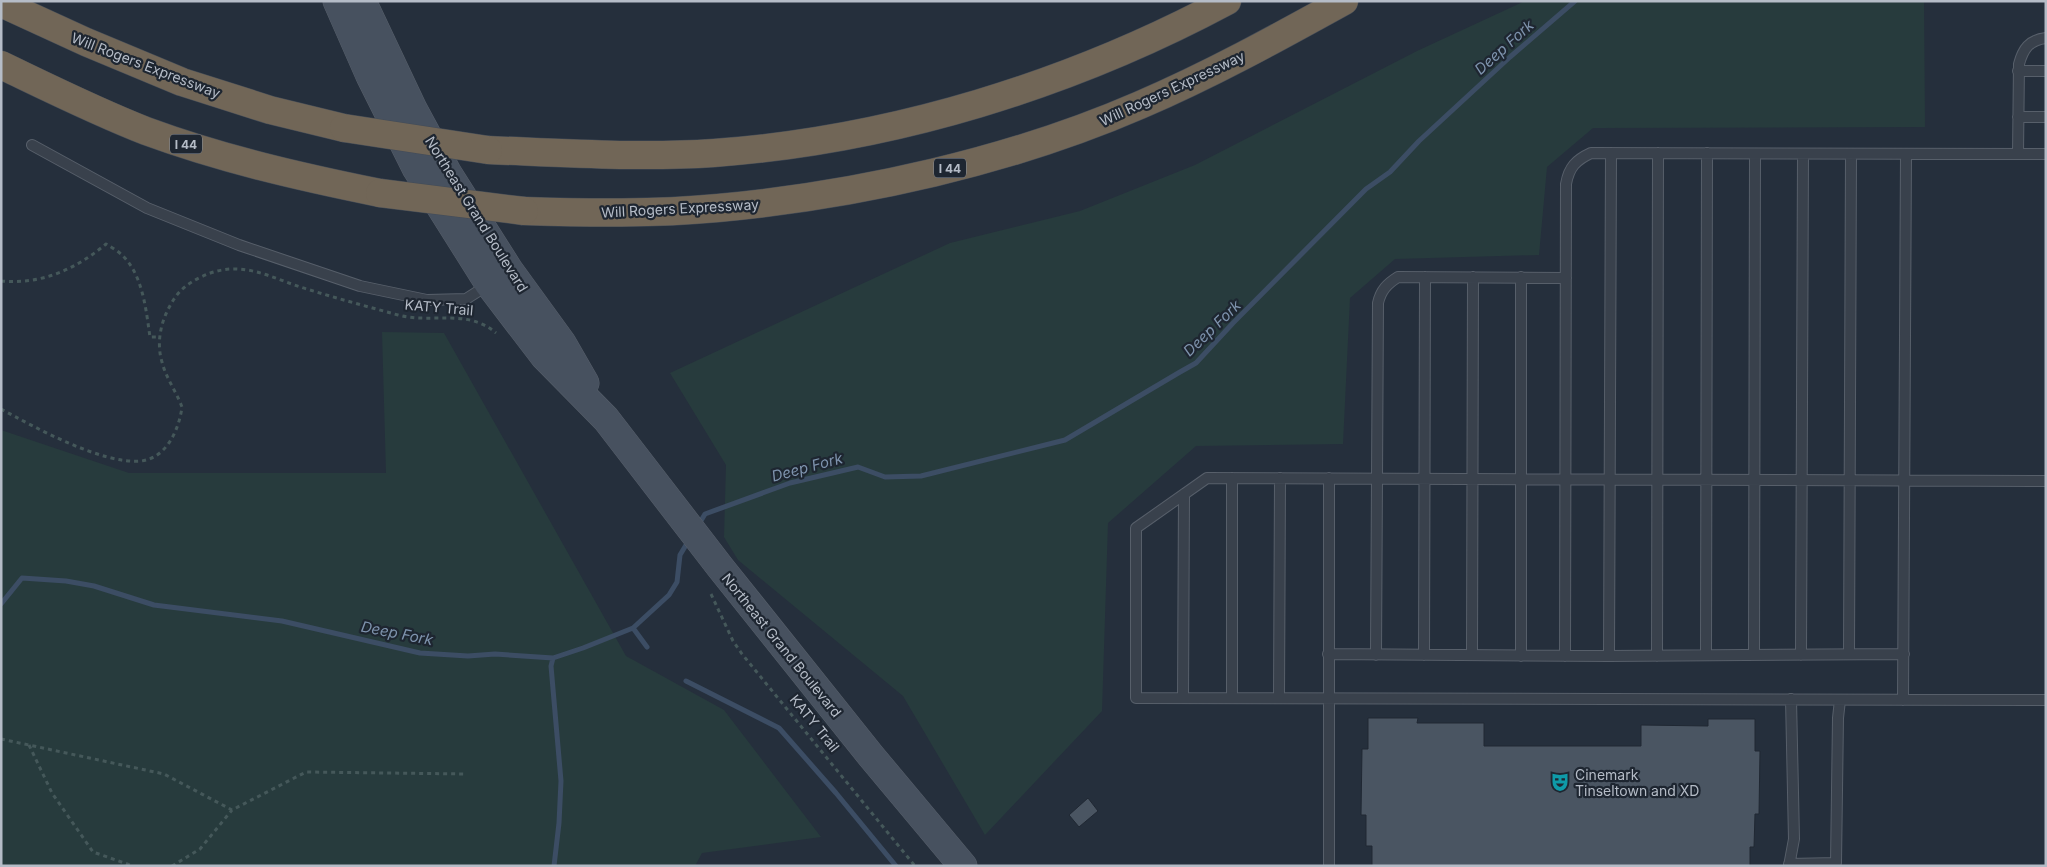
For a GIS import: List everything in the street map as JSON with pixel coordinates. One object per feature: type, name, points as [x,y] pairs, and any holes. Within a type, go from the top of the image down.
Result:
[{"type":"highway","name":"Will Rogers Expressway","points":[[1,3],[86,42],[182,82],[270,110],[344,128],[488,150],[621,155],[714,153],[795,143],[872,130],[937,114],[1070,73],[1140,44],[1227,1]]},
{"type":"highway","name":"Will Rogers Expressway","points":[[1,65],[146,131],[236,160],[305,178],[380,193],[524,211],[605,213],[717,208],[802,198],[879,185],[951,168],[1093,124],[1204,76],[1344,1]]},
{"type":"street","name":"Northeast Grand Boulevard","points":[[337,1],[370,76],[416,168],[499,277],[562,343],[606,419],[658,486],[714,578],[871,756],[963,866]]},
{"type":"street","name":"Northeast Grand Boulevard","points":[[362,1],[386,55],[499,277]]},
{"type":"lane","points":[[2018,154],[2018,71],[2021,55],[2031,41],[2046,38]]},
{"type":"lane","points":[[2018,71],[2046,71]]},
{"type":"lane","points":[[2018,117],[2046,117]]},
{"type":"lane","points":[[32,145],[146,208],[239,245],[360,286],[427,300],[466,299],[499,277]]},
{"type":"lane","points":[[1565,656],[1566,278],[1568,175],[1572,165],[1591,153],[2046,154]]},
{"type":"lane","points":[[1609,656],[1611,153]]},
{"type":"lane","points":[[1657,656],[1658,153]]},
{"type":"lane","points":[[1706,655],[1707,153]]},
{"type":"lane","points":[[1754,655],[1755,154]]},
{"type":"lane","points":[[1801,655],[1803,154]]},
{"type":"lane","points":[[1849,654],[1850,154]]},
{"type":"lane","points":[[1903,700],[1906,154]]},
{"type":"lane","points":[[1376,655],[1378,303],[1381,293],[1388,284],[1398,277],[1566,278]]},
{"type":"lane","points":[[1424,655],[1425,277]]},
{"type":"lane","points":[[1472,655],[1473,277]]},
{"type":"lane","points":[[1520,656],[1521,277]]},
{"type":"lane","points":[[2046,480],[1377,480],[1206,478],[1136,528],[1136,698],[2046,700]]},
{"type":"lane","points":[[1232,478],[1232,698]]},
{"type":"lane","points":[[1279,698],[1280,478]]},
{"type":"lane","points":[[1328,866],[1330,478]]},
{"type":"lane","points":[[1183,698],[1184,494]]},
{"type":"lane","points":[[1328,654],[1657,656],[1904,654]]},
{"type":"lane","points":[[1791,699],[1794,839],[1789,865],[1836,863],[1838,718],[1840,700]]},
{"type":"path","points":[[1,281],[30,281],[54,275],[76,266],[106,244],[123,256],[130,267],[145,303],[150,337],[159,337],[161,361],[166,376],[182,407],[176,432],[168,445],[157,455],[143,461],[126,461],[83,449],[37,429],[1,408]]},
{"type":"path","name":"KATY Trail","points":[[159,337],[165,314],[176,294],[191,282],[204,275],[230,268],[252,270],[308,290],[418,319],[469,318],[484,324],[495,331],[501,338]]},
{"type":"path","name":"KATY Trail","points":[[714,578],[733,641],[742,654],[915,866]]},
{"type":"path","points":[[1,739],[164,774],[232,810]]},
{"type":"path","points":[[29,745],[52,793],[93,852],[133,866]]},
{"type":"path","points":[[172,866],[200,849],[232,810],[306,772],[468,774]]},
{"type":"green space","points":[[1525,1],[1924,1],[1925,127],[1593,128],[1547,167],[1539,255],[1395,259],[1350,298],[1343,444],[1196,446],[1108,523],[1102,711],[985,835],[903,696],[738,560],[724,537],[726,465],[670,373],[950,243],[1080,211],[1195,165],[1417,51]]},
{"type":"green space","points":[[382,332],[444,333],[626,656],[724,710],[821,837],[702,853],[695,866],[1,866],[1,430],[129,473],[386,473]]},
{"type":"building","name":"Cinemark Tinseltown and XD","points":[[1368,718],[1418,718],[1417,723],[1484,723],[1484,746],[1641,746],[1641,725],[1708,726],[1708,719],[1755,719],[1755,751],[1760,751],[1759,814],[1755,814],[1754,847],[1750,847],[1750,866],[1372,866],[1372,846],[1366,846],[1366,815],[1361,815],[1362,749],[1368,749]]},
{"type":"building","points":[[1088,798],[1098,811],[1079,827],[1069,815]]},
{"type":"waterway","name":"Deep Fork","points":[[699,524],[705,514],[790,483],[858,467],[885,477],[921,476],[1065,440],[1196,363],[1366,189],[1390,172],[1419,141],[1510,57],[1575,1]]},
{"type":"waterway","name":"Deep Fork","points":[[1,604],[22,578],[66,581],[94,586],[154,605],[282,621],[420,653],[468,656],[495,654],[553,658],[633,628],[669,595],[677,582],[680,555],[689,540]]},
{"type":"waterway","points":[[633,628],[647,647]]},
{"type":"waterway","points":[[553,658],[551,666],[561,781],[554,866]]},
{"type":"waterway","points":[[686,681],[779,728],[896,866]]},
{"type":"place","name":"Cinemark Tinseltown and XD","points":[[1560,782]]}]
